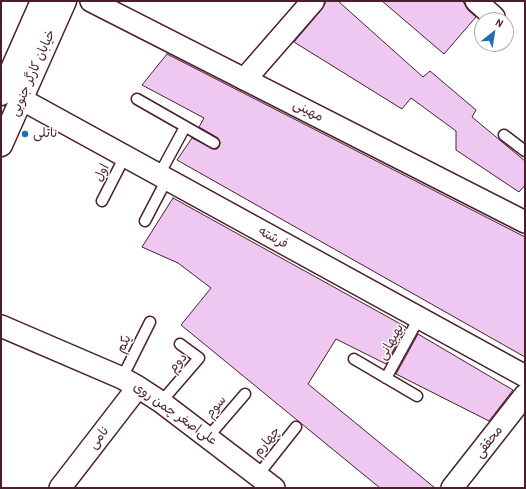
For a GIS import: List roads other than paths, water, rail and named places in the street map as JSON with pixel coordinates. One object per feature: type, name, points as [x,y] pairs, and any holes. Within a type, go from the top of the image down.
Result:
[{"type":"main road","name":"خیابان کارگر جنوبی","points":[[11,97],[65,1]]},
{"type":"main road","points":[[246,80],[313,1]]},
{"type":"main road","name":"خیابان کارگر جنوبی","points":[[1,146],[11,97],[39,2]]},
{"type":"street","name":"مهینی","points":[[91,1],[525,222]]},
{"type":"street","points":[[476,1],[488,12]]},
{"type":"street","name":"فرشته","points":[[11,97],[125,156],[525,376]]},
{"type":"street","name":"علی‌اصغر چمن روی","points":[[1,326],[130,383],[161,402],[274,488]]},
{"type":"street","name":"نامی","points":[[60,488],[130,383]]},
{"type":"street","name":"محققی","points":[[452,488],[525,396]]},
{"type":"lane","points":[[137,99],[214,143]]},
{"type":"lane","points":[[145,221],[185,127]]},
{"type":"lane","points":[[504,135],[525,151]]},
{"type":"lane","name":"اول","points":[[102,201],[125,156]]},
{"type":"lane","name":"بهبهانی","points":[[386,378],[419,318]]},
{"type":"lane","name":"یکم","points":[[130,383],[150,322]]},
{"type":"lane","name":"دوم","points":[[161,402],[199,358],[180,344]]},
{"type":"lane","points":[[354,359],[417,396]]},
{"type":"lane","name":"سوم","points":[[208,437],[245,394]]},
{"type":"lane","name":"چهارم","points":[[258,475],[296,427]]},
{"type":"place","name":"ناتلی","points":[[25,134]]}]
